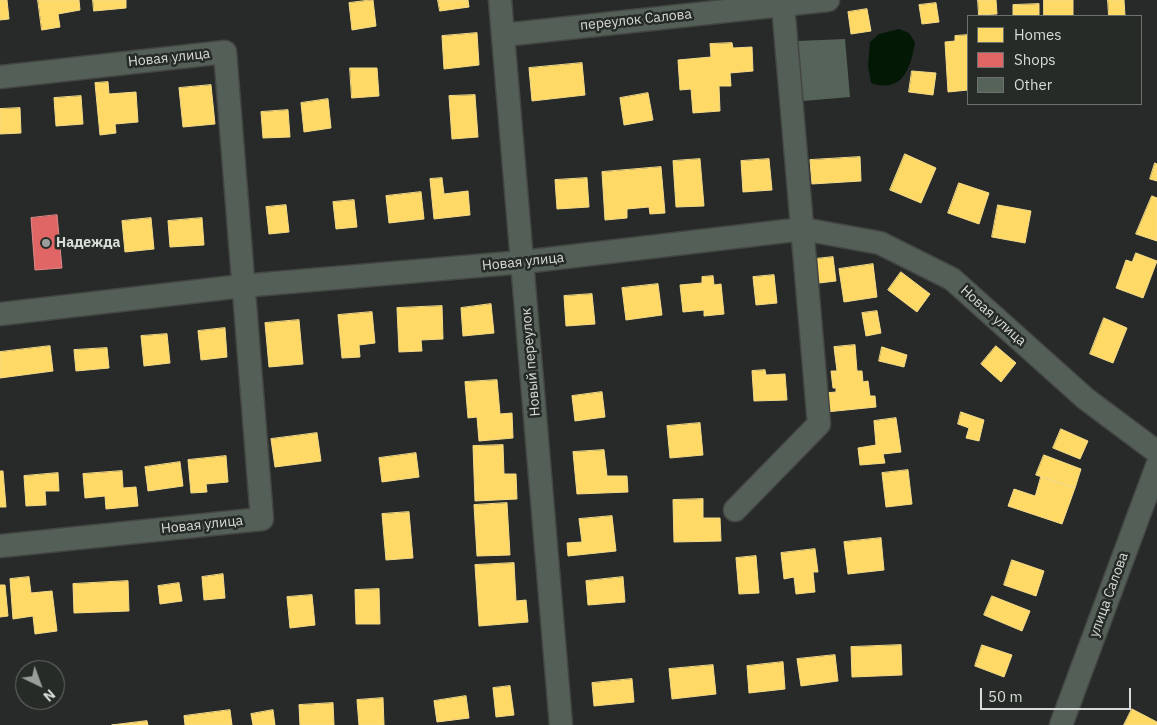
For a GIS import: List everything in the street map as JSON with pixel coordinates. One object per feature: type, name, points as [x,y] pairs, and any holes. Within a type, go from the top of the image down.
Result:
[{"type":"street","name":"Новый переулок","points":[[500,0],[561,725]]},
{"type":"street","name":"переулок Салова","points":[[503,35],[828,0]]},
{"type":"street","points":[[735,510],[819,424],[783,5]]},
{"type":"street","name":"Новая улица","points":[[0,77],[225,52],[242,286],[262,519],[0,546]]},
{"type":"street","name":"Новая улица","points":[[0,314],[242,286],[523,262],[803,229],[880,243],[952,280],[1086,399],[1157,452]]},
{"type":"street","name":"улица Салова","points":[[1061,725],[1157,466]]},
{"type":"shaded area","points":[[899,29],[909,33],[915,42],[908,69],[904,76],[891,85],[871,83],[868,66],[870,42],[879,34]]},
{"type":"building: Homes","points":[[0,0],[7,0],[9,19],[0,20]]},
{"type":"building: Homes","points":[[38,0],[79,0],[80,10],[58,14],[60,27],[42,30]]},
{"type":"building: Homes","points":[[93,0],[126,0],[126,8],[94,11]]},
{"type":"building: Homes","points":[[373,0],[376,26],[352,30],[349,3]]},
{"type":"building: Homes","points":[[438,0],[468,0],[469,7],[440,11]]},
{"type":"building: Homes","points":[[978,0],[996,0],[997,14],[979,15]]},
{"type":"building: Homes","points":[[1044,0],[1073,0],[1073,15],[1044,15]]},
{"type":"building: Homes","points":[[1108,0],[1124,0],[1125,15],[1109,15]]},
{"type":"building: Homes","points":[[936,3],[939,22],[922,24],[919,5]]},
{"type":"building: Homes","points":[[1039,4],[1039,15],[1013,15],[1013,5]]},
{"type":"building: Homes","points":[[867,9],[871,31],[851,34],[848,12]]},
{"type":"building: Homes","points":[[477,33],[479,65],[444,69],[442,36]]},
{"type":"building: Homes","points":[[967,35],[967,90],[948,92],[945,42],[955,41],[955,36]]},
{"type":"building: Homes","points":[[732,43],[733,48],[752,47],[753,71],[730,73],[731,86],[719,86],[720,111],[693,113],[691,89],[680,90],[678,60],[711,57],[710,44]]},
{"type":"building: Homes","points":[[582,63],[585,95],[532,101],[529,68]]},
{"type":"building: Homes","points":[[350,68],[377,68],[379,96],[352,98]]},
{"type":"building: Homes","points":[[912,71],[936,73],[933,95],[909,92]]},
{"type":"building: Homes","points":[[108,82],[109,94],[136,92],[138,122],[115,124],[116,133],[100,135],[95,83]]},
{"type":"building: Homes","points":[[211,85],[215,124],[183,127],[179,88]]},
{"type":"building: Homes","points":[[648,93],[653,120],[624,125],[620,98]]},
{"type":"building: Homes","points":[[475,95],[478,137],[452,139],[449,96]]},
{"type":"building: Homes","points":[[81,96],[83,124],[56,126],[54,98]]},
{"type":"building: Homes","points":[[328,99],[331,128],[304,132],[301,103]]},
{"type":"building: Homes","points":[[20,108],[21,133],[0,134],[0,109]]},
{"type":"building: Homes","points":[[288,110],[290,137],[263,138],[261,112]]},
{"type":"building: Homes","points":[[905,154],[936,168],[921,203],[890,190]]},
{"type":"building: Homes","points":[[860,157],[861,181],[812,184],[810,160]]},
{"type":"building: Homes","points":[[700,159],[704,206],[676,207],[673,161]]},
{"type":"building: Homes","points":[[769,159],[772,190],[743,192],[741,161]]},
{"type":"building: Homes","points":[[1155,163],[1157,164],[1157,181],[1150,179]]},
{"type":"building: Homes","points":[[661,167],[665,213],[650,214],[649,207],[627,209],[627,218],[605,220],[602,172]]},
{"type":"building: Homes","points":[[442,178],[444,194],[468,191],[470,215],[434,219],[430,179]]},
{"type":"building: Homes","points":[[587,178],[589,207],[557,209],[555,180]]},
{"type":"building: Homes","points":[[959,183],[989,193],[979,224],[948,213]]},
{"type":"building: Homes","points":[[421,192],[424,219],[389,223],[386,196]]},
{"type":"building: Homes","points":[[1152,196],[1157,198],[1157,241],[1136,234]]},
{"type":"building: Homes","points":[[354,200],[357,227],[336,229],[333,202]]},
{"type":"building: Homes","points":[[286,205],[289,232],[269,234],[266,207]]},
{"type":"building: Homes","points":[[998,205],[1031,211],[1025,243],[992,237]]},
{"type":"building: Homes","points":[[151,218],[154,249],[125,252],[122,221]]},
{"type":"building: Homes","points":[[202,218],[204,245],[170,247],[168,221]]},
{"type":"building: Homes","points":[[1136,253],[1157,261],[1143,298],[1116,288],[1126,260],[1132,262]]},
{"type":"building: Homes","points":[[833,257],[836,281],[819,283],[815,259]]},
{"type":"building: Homes","points":[[873,264],[877,297],[844,302],[839,269]]},
{"type":"building: Homes","points":[[901,272],[930,294],[917,312],[888,290]]},
{"type":"building: Homes","points":[[774,275],[777,303],[756,305],[753,277]]},
{"type":"building: Homes","points":[[713,276],[714,285],[721,284],[724,314],[704,316],[704,310],[683,312],[680,285],[702,283],[702,277]]},
{"type":"building: Homes","points":[[658,284],[662,315],[626,320],[622,288]]},
{"type":"building: Homes","points":[[592,294],[595,324],[566,326],[564,296]]},
{"type":"building: Homes","points":[[491,304],[494,333],[463,336],[461,308]]},
{"type":"building: Homes","points":[[442,306],[443,339],[421,340],[422,351],[399,352],[397,308]]},
{"type":"building: Homes","points":[[877,311],[881,333],[866,336],[862,313]]},
{"type":"building: Homes","points":[[372,312],[375,343],[359,345],[360,357],[342,358],[338,315]]},
{"type":"building: Homes","points":[[1104,318],[1127,328],[1113,363],[1090,354]]},
{"type":"building: Homes","points":[[299,320],[303,364],[269,367],[265,323]]},
{"type":"building: Homes","points":[[225,328],[227,357],[201,360],[198,331]]},
{"type":"building: Homes","points":[[167,334],[170,363],[144,366],[141,336]]},
{"type":"building: Homes","points":[[855,345],[857,371],[862,371],[863,382],[868,381],[870,396],[875,396],[876,407],[826,412],[824,393],[836,392],[836,388],[833,388],[831,371],[837,371],[834,347]]},
{"type":"building: Homes","points":[[50,346],[53,371],[0,378],[0,352]]},
{"type":"building: Homes","points":[[996,346],[1016,363],[1001,382],[981,364]]},
{"type":"building: Homes","points":[[882,347],[907,355],[904,367],[879,361]]},
{"type":"building: Homes","points":[[107,348],[109,368],[76,371],[74,350]]},
{"type":"building: Homes","points":[[765,370],[766,375],[785,374],[787,400],[754,401],[752,371]]},
{"type":"building: Homes","points":[[497,380],[500,414],[512,413],[513,438],[479,441],[477,417],[468,418],[465,382]]},
{"type":"building: Homes","points":[[602,392],[605,417],[575,421],[572,396]]},
{"type":"building: Homes","points":[[961,412],[984,420],[979,441],[966,438],[969,428],[958,424]]},
{"type":"building: Homes","points":[[896,418],[901,452],[883,454],[885,463],[860,465],[858,448],[876,445],[874,421]]},
{"type":"building: Homes","points":[[700,423],[703,455],[670,458],[667,426]]},
{"type":"building: Homes","points":[[1061,429],[1088,441],[1080,459],[1053,448]]},
{"type":"building: Homes","points":[[317,433],[321,461],[275,467],[271,439]]},
{"type":"building: Homes","points":[[503,445],[504,474],[516,474],[517,499],[475,501],[473,446]]},
{"type":"building: Homes","points":[[604,450],[607,476],[627,476],[628,492],[577,494],[573,452]]},
{"type":"building: Homes","points":[[416,453],[419,477],[382,482],[379,458]]},
{"type":"building: Homes","points":[[1044,455],[1081,469],[1075,488],[1036,475]]},
{"type":"building: Homes","points":[[226,456],[228,482],[206,484],[207,492],[191,493],[188,460]]},
{"type":"building: Homes","points":[[180,462],[183,486],[148,491],[145,467]]},
{"type":"building: Homes","points":[[908,470],[912,504],[886,507],[882,473]]},
{"type":"building: Homes","points":[[0,471],[3,471],[6,507],[0,507]]},
{"type":"building: Homes","points":[[122,471],[123,488],[136,487],[138,506],[106,509],[105,496],[85,498],[83,474]]},
{"type":"building: Homes","points":[[58,473],[59,491],[45,491],[46,505],[26,506],[24,476]]},
{"type":"building: Homes","points":[[1041,477],[1075,488],[1062,524],[1008,506],[1014,489],[1035,496]]},
{"type":"building: Homes","points":[[703,499],[703,518],[720,518],[721,541],[674,542],[673,500]]},
{"type":"building: Homes","points":[[507,503],[510,555],[477,556],[474,505]]},
{"type":"building: Homes","points":[[409,512],[413,558],[386,560],[382,514]]},
{"type":"building: Homes","points":[[612,516],[616,551],[568,556],[567,543],[582,542],[579,519]]},
{"type":"building: Homes","points":[[881,538],[884,570],[848,574],[844,542]]},
{"type":"building: Homes","points":[[815,549],[818,572],[813,572],[815,592],[796,594],[794,577],[784,579],[781,553]]},
{"type":"building: Homes","points":[[756,556],[759,593],[739,594],[736,558]]},
{"type":"building: Homes","points":[[1012,560],[1044,571],[1036,596],[1004,585]]},
{"type":"building: Homes","points":[[514,563],[516,601],[526,600],[528,622],[479,626],[475,565]]},
{"type":"building: Homes","points":[[223,574],[225,598],[204,600],[202,577]]},
{"type":"building: Homes","points":[[29,577],[31,593],[52,591],[57,631],[35,634],[33,616],[13,619],[10,579]]},
{"type":"building: Homes","points":[[623,577],[625,602],[588,605],[586,581]]},
{"type":"building: Homes","points":[[128,581],[129,611],[74,613],[73,584]]},
{"type":"building: Homes","points":[[179,583],[182,601],[160,604],[158,586]]},
{"type":"building: Homes","points":[[0,585],[5,585],[8,616],[0,617]]},
{"type":"building: Homes","points":[[379,589],[380,624],[356,624],[355,590]]},
{"type":"building: Homes","points":[[312,595],[315,625],[290,628],[287,597]]},
{"type":"building: Homes","points":[[992,596],[1030,611],[1022,631],[984,615]]},
{"type":"building: Homes","points":[[901,645],[902,675],[852,677],[851,647]]},
{"type":"building: Homes","points":[[982,645],[1012,655],[1004,677],[975,666]]},
{"type":"building: Homes","points":[[835,655],[838,681],[801,686],[797,659]]},
{"type":"building: Homes","points":[[783,662],[785,689],[749,693],[747,666]]},
{"type":"building: Homes","points":[[713,665],[716,694],[672,699],[669,669]]},
{"type":"building: Homes","points":[[632,679],[634,702],[594,706],[592,683]]},
{"type":"building: Homes","points":[[510,686],[514,715],[496,717],[493,688]]},
{"type":"building: Homes","points":[[466,696],[469,718],[437,722],[434,701]]},
{"type":"building: Homes","points":[[383,698],[384,725],[359,725],[357,700]]},
{"type":"building: Homes","points":[[333,703],[334,725],[300,725],[299,705]]},
{"type":"building: Homes","points":[[1132,709],[1157,722],[1157,725],[1124,725]]},
{"type":"building: Homes","points":[[230,710],[232,725],[185,725],[184,716]]},
{"type":"building: Homes","points":[[273,710],[275,725],[253,725],[251,714]]},
{"type":"building: Homes","points":[[147,721],[148,725],[112,725]]},
{"type":"building: Shops","name":"Надежда","points":[[57,215],[62,268],[35,270],[31,218]]},
{"type":"building: Other","points":[[845,39],[850,97],[803,101],[797,41]]},
{"type":"place","name":"Надежда","points":[[46,243]]}]
